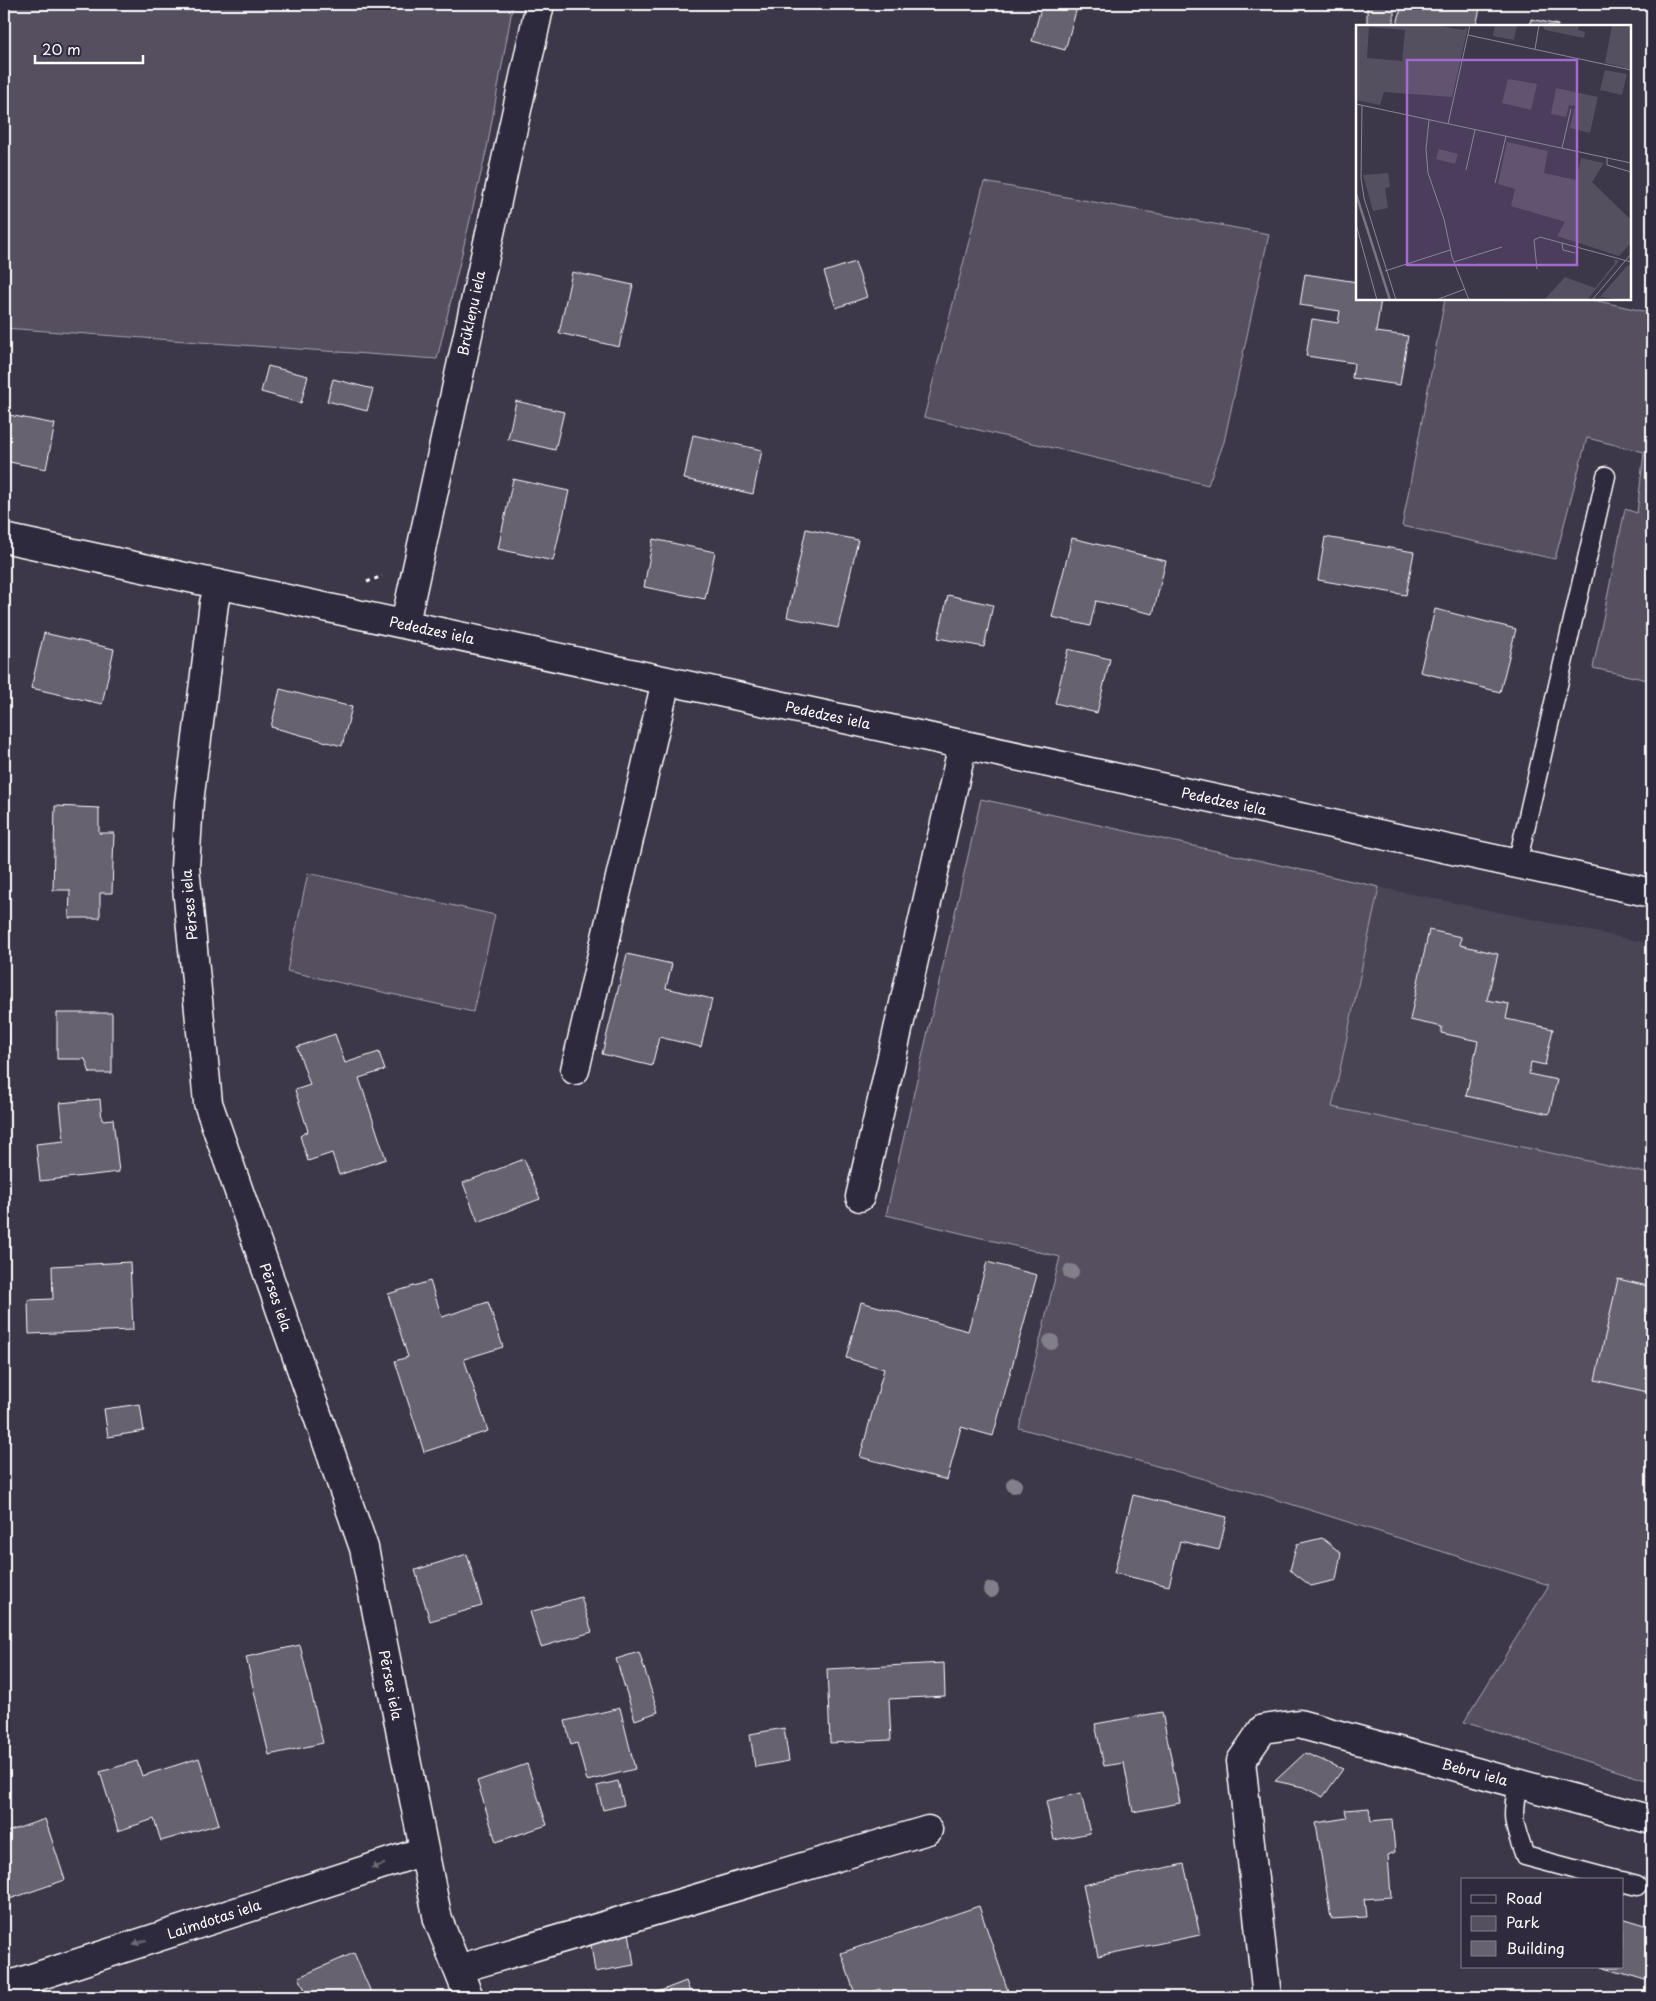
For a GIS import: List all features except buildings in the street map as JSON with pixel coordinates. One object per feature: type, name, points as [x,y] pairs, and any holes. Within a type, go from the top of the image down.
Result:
[{"type":"street","name":"Brūkleņu iela","points":[[405,623],[540,4]]},
{"type":"street","name":"Pededzes iela","points":[[4,538],[1652,893]]},
{"type":"street","name":"Pērses iela","points":[[219,584],[214,603],[190,793],[185,867],[208,1103],[364,1548],[438,1920],[469,1997]]},
{"type":"street","points":[[575,1070],[666,681]]},
{"type":"street","points":[[860,1197],[963,744]]},
{"type":"street","name":"Bebru iela","points":[[1267,1997],[1241,1761],[1263,1729],[1299,1724],[1652,1820]]},
{"type":"street","points":[[458,1969],[928,1830]]},
{"type":"street","name":"Laimdotas iela","points":[[4,1987],[424,1850]]},
{"type":"lane","points":[[1516,864],[1606,476]]},
{"type":"lane","points":[[1518,1784],[1514,1804],[1514,1825],[1525,1856],[1608,1878]]},
{"type":"shaded area","points":[[1379,887],[1652,944],[1652,1165],[1650,1174],[1332,1107]]},
{"type":"green space","points":[[4,4],[513,4],[487,148],[437,359],[4,328]]},
{"type":"green space","points":[[984,182],[1269,234],[1224,442],[1208,485],[924,417]]},
{"type":"green space","points":[[1445,300],[1594,300],[1652,313],[1652,681],[1593,668],[1625,509],[1637,513],[1644,452],[1587,438],[1555,559],[1402,526]]},
{"type":"green space","points":[[981,799],[1379,887],[1332,1107],[1650,1174],[1652,1165],[1652,1782],[1464,1722],[1549,1585],[1265,1496],[1019,1428],[1060,1257],[886,1215]]},
{"type":"green space","points":[[308,873],[495,915],[473,1012],[287,971]]}]
